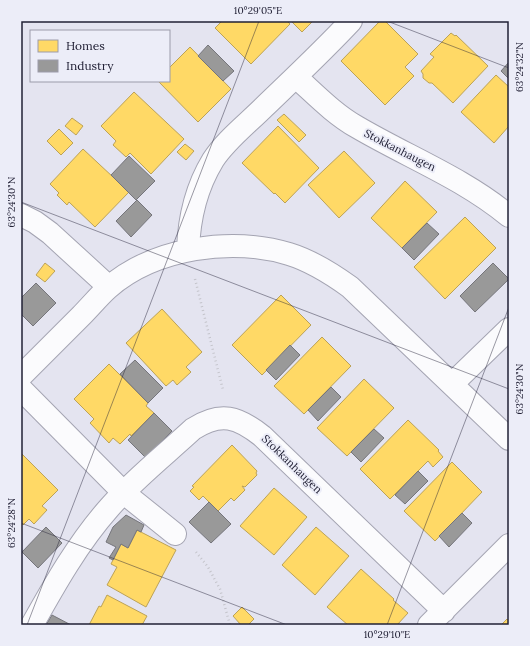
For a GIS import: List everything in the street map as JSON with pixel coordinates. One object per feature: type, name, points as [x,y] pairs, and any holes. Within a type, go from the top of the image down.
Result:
[{"type":"street","points":[[188,250],[188,232],[195,198],[202,181],[214,160],[230,140],[296,77],[350,21]]},
{"type":"street","name":"Stokkanhaugen","points":[[296,77],[335,112],[355,127],[441,171],[474,191],[509,216]]},
{"type":"street","points":[[21,215],[36,222],[50,233],[109,287]]},
{"type":"street","points":[[21,376],[109,287],[142,266],[188,250],[222,246],[257,247],[290,254],[325,270],[350,287],[509,439]]},
{"type":"street","points":[[452,384],[509,329]]},
{"type":"street","points":[[21,389],[124,492],[175,534]]},
{"type":"street","points":[[32,625],[50,592],[88,535],[109,508],[124,492],[194,429],[205,421],[230,418]]},
{"type":"street","name":"Stokkanhaugen","points":[[230,418],[240,421],[262,436],[437,618],[509,545]]},
{"type":"path","points":[[188,250],[230,418]]},
{"type":"path","points":[[175,534],[195,550],[208,567],[220,589],[230,625]]},
{"type":"building: Homes","points":[[222,21],[287,21],[290,24],[251,64],[215,28]]},
{"type":"building: Homes","points":[[291,21],[313,21],[302,32]]},
{"type":"building: Homes","points":[[380,21],[385,21],[418,54],[405,67],[414,76],[385,105],[341,61]]},
{"type":"building: Homes","points":[[451,33],[455,36],[456,35],[488,66],[453,103],[432,83],[429,83],[423,78],[421,71],[434,57],[430,54]]},
{"type":"building: Homes","points":[[190,47],[231,89],[198,122],[159,82],[170,82],[170,67]]},
{"type":"building: Homes","points":[[496,75],[509,87],[509,126],[494,143],[461,112]]},
{"type":"building: Homes","points":[[134,92],[184,139],[151,174],[130,153],[126,157],[113,145],[116,141],[101,126]]},
{"type":"building: Homes","points":[[284,114],[306,135],[299,142],[277,120]]},
{"type":"building: Homes","points":[[72,118],[83,126],[76,135],[65,126]]},
{"type":"building: Homes","points":[[278,126],[319,168],[285,203],[242,163]]},
{"type":"building: Homes","points":[[59,129],[73,143],[61,155],[47,141]]},
{"type":"building: Homes","points":[[185,144],[194,151],[186,160],[177,152]]},
{"type":"building: Homes","points":[[83,149],[129,192],[95,227],[69,202],[67,205],[57,195],[59,193],[50,184]]},
{"type":"building: Homes","points":[[344,151],[375,183],[339,218],[308,185]]},
{"type":"building: Homes","points":[[405,181],[437,212],[402,248],[371,218]]},
{"type":"building: Homes","points":[[465,217],[496,248],[445,299],[414,267]]},
{"type":"building: Homes","points":[[45,263],[55,271],[45,282],[36,275]]},
{"type":"building: Homes","points":[[281,295],[311,325],[262,375],[232,345]]},
{"type":"building: Homes","points":[[162,309],[202,352],[186,367],[191,372],[177,385],[173,380],[166,386],[126,343]]},
{"type":"building: Homes","points":[[322,337],[351,366],[304,414],[274,386]]},
{"type":"building: Homes","points":[[109,364],[148,403],[146,406],[154,413],[131,436],[130,434],[120,444],[113,438],[109,443],[90,423],[94,419],[74,399]]},
{"type":"building: Homes","points":[[364,379],[394,408],[347,456],[317,428]]},
{"type":"building: Homes","points":[[408,420],[439,450],[438,451],[443,457],[433,467],[428,461],[390,499],[360,469]]},
{"type":"building: Homes","points":[[232,445],[257,471],[257,475],[245,487],[242,486],[245,490],[234,501],[231,498],[218,511],[203,496],[199,500],[190,491],[194,487],[192,486]]},
{"type":"building: Homes","points":[[21,453],[58,490],[42,506],[47,510],[34,524],[29,519],[23,525],[21,523]]},
{"type":"building: Homes","points":[[452,462],[482,492],[435,541],[404,511]]},
{"type":"building: Homes","points":[[274,488],[307,517],[274,555],[240,526]]},
{"type":"building: Homes","points":[[316,527],[349,556],[315,595],[282,565]]},
{"type":"building: Homes","points":[[137,530],[176,550],[146,607],[107,585],[117,567],[111,564],[121,544],[128,548]]},
{"type":"building: Homes","points":[[361,569],[408,613],[397,625],[348,625],[327,607]]},
{"type":"building: Homes","points":[[107,595],[147,616],[142,625],[89,625],[99,606],[101,607]]},
{"type":"building: Homes","points":[[242,607],[254,619],[248,625],[241,625],[233,616]]},
{"type":"building: Homes","points":[[507,619],[509,621],[509,625],[501,625]]},
{"type":"building: Industry","points":[[208,45],[234,71],[223,81],[198,56]]},
{"type":"building: Industry","points":[[509,62],[509,79],[501,71]]},
{"type":"building: Industry","points":[[129,156],[155,181],[136,200],[111,175]]},
{"type":"building: Industry","points":[[137,200],[152,215],[131,237],[116,221]]},
{"type":"building: Industry","points":[[427,223],[439,234],[414,260],[402,248]]},
{"type":"building: Industry","points":[[493,263],[509,279],[475,312],[460,296]]},
{"type":"building: Industry","points":[[36,283],[56,303],[33,326],[21,314],[21,298]]},
{"type":"building: Industry","points":[[290,345],[300,355],[276,380],[266,370]]},
{"type":"building: Industry","points":[[135,360],[163,388],[148,403],[120,374]]},
{"type":"building: Industry","points":[[331,387],[341,397],[318,421],[308,410]]},
{"type":"building: Industry","points":[[154,413],[172,431],[159,444],[161,447],[153,455],[150,452],[145,457],[128,440]]},
{"type":"building: Industry","points":[[374,429],[384,438],[361,462],[351,452]]},
{"type":"building: Industry","points":[[418,471],[428,481],[405,504],[395,495]]},
{"type":"building: Industry","points":[[209,502],[231,524],[211,543],[189,522]]},
{"type":"building: Industry","points":[[462,513],[472,523],[449,547],[439,536]]},
{"type":"building: Industry","points":[[126,515],[144,525],[141,532],[137,530],[128,548],[121,544],[113,560],[109,558],[116,547],[106,542],[113,527]]},
{"type":"building: Industry","points":[[46,527],[62,543],[38,568],[22,552]]},
{"type":"building: Industry","points":[[52,615],[71,625],[46,625]]}]
